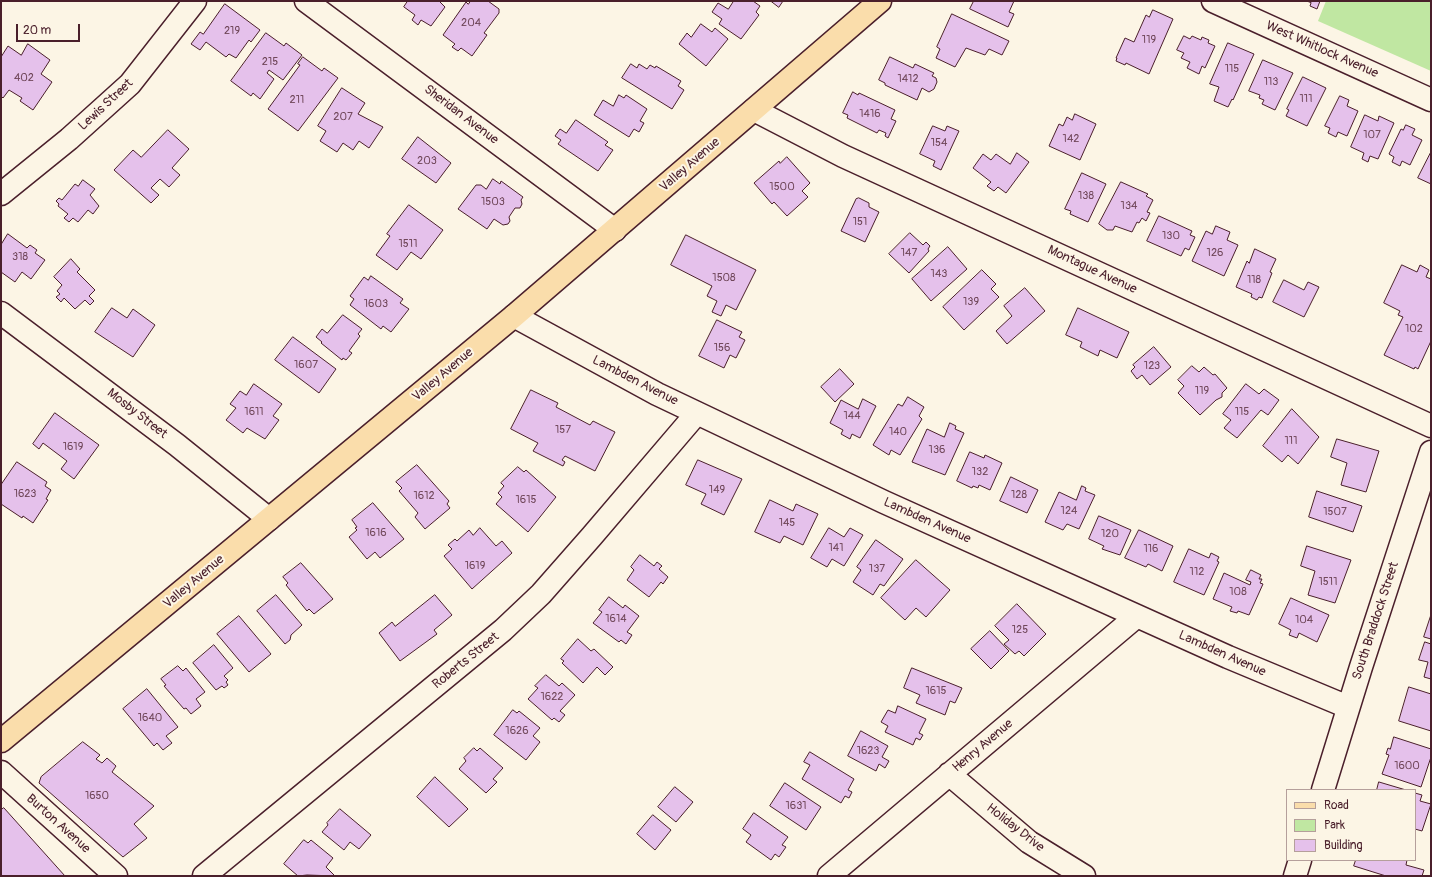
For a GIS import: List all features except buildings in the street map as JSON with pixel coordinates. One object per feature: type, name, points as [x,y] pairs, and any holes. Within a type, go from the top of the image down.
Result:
[{"type":"main road","name":"Valley Avenue","points":[[1,741],[514,316],[880,1]]},
{"type":"street","name":"Lewis Street","points":[[6,183],[69,139],[130,84],[195,1]]},
{"type":"street","name":"Sheridan Avenue","points":[[306,1],[615,230]]},
{"type":"street","name":"West Whitlock Avenue","points":[[1213,1],[1431,100]]},
{"type":"street","name":"Montague Avenue","points":[[754,110],[843,156],[1431,426]]},
{"type":"street","name":"Mosby Street","points":[[1,313],[177,445],[269,520]]},
{"type":"street","name":"Lambden Avenue","points":[[514,316],[621,376],[884,502],[1228,657],[1348,707]]},
{"type":"street","name":"Roberts Street","points":[[204,876],[503,630],[541,594],[697,413]]},
{"type":"street","name":"South Braddock Street","points":[[1323,789],[1348,707],[1431,452]]},
{"type":"street","name":"Henry Avenue","points":[[828,876],[1137,616]]},
{"type":"street","name":"Burton Avenue","points":[[1,772],[116,876]]},
{"type":"street","name":"Holiday Drive","points":[[949,774],[1029,842],[1084,876]]},
{"type":"street","points":[[1295,876],[1300,861]]},
{"type":"green space","points":[[1326,1],[1431,1],[1431,71],[1318,21]]}]
